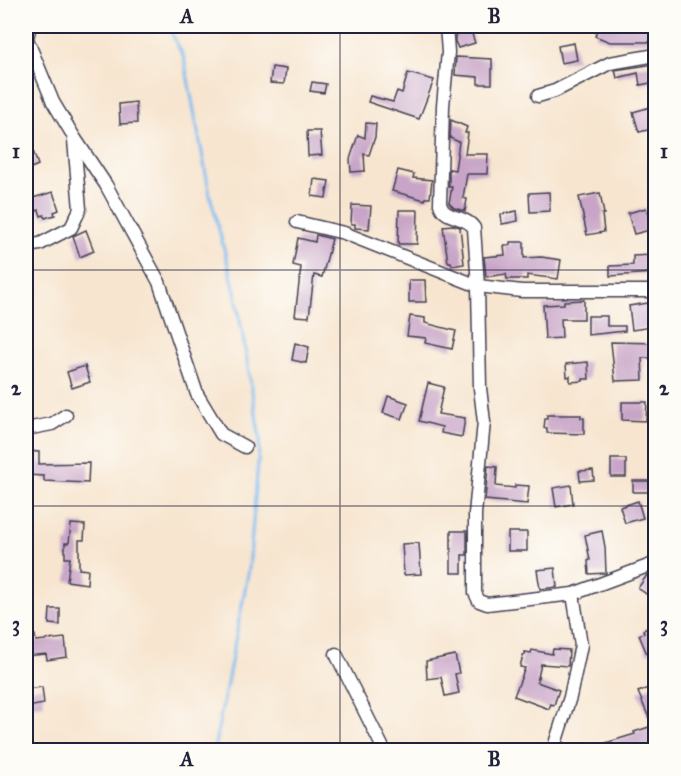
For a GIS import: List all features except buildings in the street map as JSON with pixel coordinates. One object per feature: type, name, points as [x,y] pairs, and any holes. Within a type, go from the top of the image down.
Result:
[{"type":"street","points":[[27,26],[29,30],[26,40],[53,102],[106,185],[159,282],[197,394],[221,434],[245,447]]},
{"type":"street","points":[[446,26],[448,52],[442,106],[440,204],[441,209],[446,213],[471,223],[474,228],[478,286],[480,388],[484,422],[475,514],[475,592],[479,601],[487,604],[573,594],[656,563]]},
{"type":"street","points":[[538,96],[555,92],[610,63],[656,55]]},
{"type":"street","points":[[26,246],[40,244],[71,228],[80,209],[74,137]]},
{"type":"street","points":[[297,222],[344,233],[478,286],[522,291],[656,291]]},
{"type":"street","points":[[26,429],[52,424],[66,415]]},
{"type":"street","points":[[553,750],[570,696],[581,645],[573,594]]},
{"type":"street","points":[[336,654],[384,750]]},
{"type":"waterway","points":[[168,26],[184,58],[210,195],[236,295],[260,439],[249,569],[214,750]]}]
